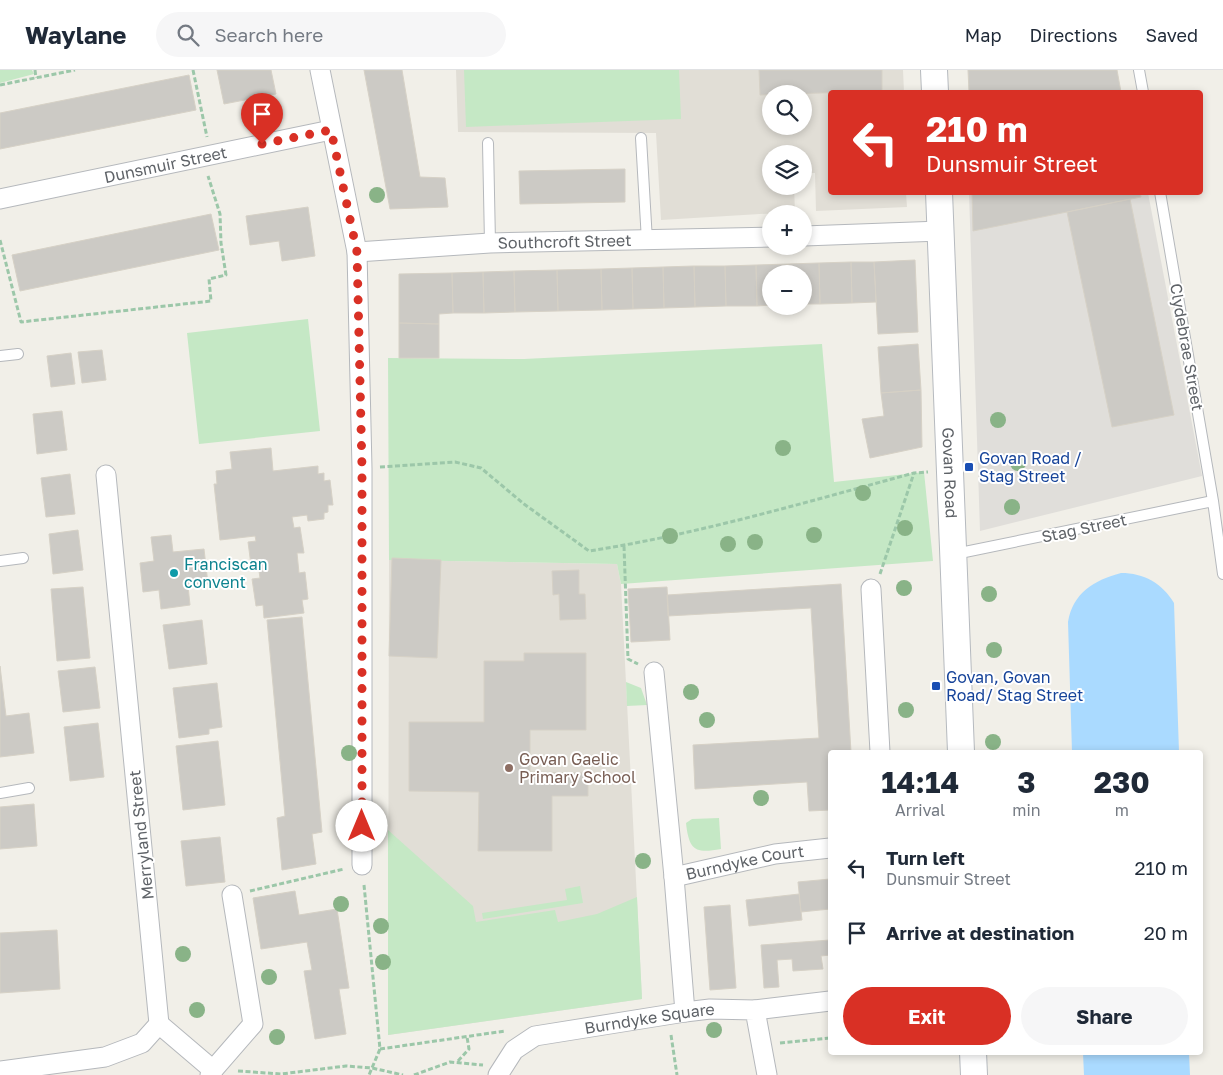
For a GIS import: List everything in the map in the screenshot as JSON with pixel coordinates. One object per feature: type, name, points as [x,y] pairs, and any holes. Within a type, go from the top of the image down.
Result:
[{"type":"street","points":[[320,70],[357,252],[362,468],[362,865]]},
{"type":"street","points":[[934,70],[935,90]]},
{"type":"street","name":"Dunsmuir Street","points":[[0,199],[331,130]]},
{"type":"street","name":"Govan Road","points":[[939,195],[961,750]]},
{"type":"street","points":[[812,236],[941,231]]},
{"type":"street","name":"Southcroft Street","points":[[357,252],[490,243],[762,237]]},
{"type":"street","name":"Merryland Street","points":[[106,475],[160,1024]]},
{"type":"street","points":[[871,589],[880,750]]},
{"type":"street","points":[[654,672],[674,877]]},
{"type":"street","name":"Burndyke Court","points":[[677,1013],[674,877],[775,854],[828,848]]},
{"type":"street","points":[[0,1071],[105,1057],[142,1043],[160,1024],[212,1072],[253,1024],[232,895]]},
{"type":"street","name":"Burndyke Square","points":[[499,1074],[514,1050],[528,1040],[544,1033],[677,1013],[755,1010],[828,1001]]},
{"type":"street","points":[[755,1010],[767,1075]]},
{"type":"street","points":[[973,1055],[974,1075]]},
{"type":"lane","points":[[1139,70],[1143,90]]},
{"type":"lane","points":[[641,138],[647,241]]},
{"type":"lane","points":[[488,143],[490,243]]},
{"type":"lane","name":"Clydebrae Street","points":[[1161,195],[1213,501],[1223,574]]},
{"type":"lane","points":[[0,356],[18,354]]},
{"type":"lane","name":"Stag Street","points":[[954,554],[1213,501]]},
{"type":"lane","points":[[0,561],[23,558]]},
{"type":"lane","points":[[0,793],[29,788]]},
{"type":"path","points":[[35,70],[36,78]]},
{"type":"path","points":[[0,85],[74,70]]},
{"type":"path","points":[[0,240],[21,322],[211,301],[209,279],[226,276],[221,243],[220,214],[206,156],[192,70]]},
{"type":"path","points":[[362,468],[455,462],[481,468],[524,504],[589,551],[624,546],[822,500],[914,473],[949,470]]},
{"type":"path","points":[[871,589],[882,570],[914,473]]},
{"type":"path","points":[[624,546],[628,660],[654,672]]},
{"type":"path","points":[[232,895],[362,865],[380,1049],[369,1075]]},
{"type":"path","points":[[677,1013],[677,1075]]},
{"type":"path","points":[[380,1049],[523,1028],[528,1040]]},
{"type":"path","points":[[457,1062],[469,1049],[467,1037]]},
{"type":"path","points":[[762,1045],[828,1038]]},
{"type":"path","points":[[414,1075],[442,1063],[457,1062],[480,1063],[499,1074]]},
{"type":"path","points":[[212,1072],[281,1074],[346,1066],[372,1068],[404,1075]]},
{"type":"shaded area","points":[[456,70],[903,70],[904,90],[828,90],[828,195],[906,195],[907,207],[816,211],[815,173],[812,173],[812,145],[762,145],[762,195],[794,195],[795,205],[762,205],[762,214],[661,220],[656,133],[458,132]]},
{"type":"shaded area","points":[[969,195],[1148,195],[1202,476],[980,531]]},
{"type":"shaded area","name":"Govan Gaelic Primary School","points":[[389,560],[617,564],[621,584],[642,999],[388,1035]]},
{"type":"green space","points":[[0,70],[32,70],[34,74],[0,83]]},
{"type":"green space","points":[[464,70],[679,70],[681,119],[466,127]]},
{"type":"green space","points":[[308,319],[320,431],[199,444],[187,333]]},
{"type":"green space","points":[[822,344],[834,482],[924,472],[933,561],[621,584],[617,564],[389,560],[388,358],[524,359]]},
{"type":"green space","points":[[626,682],[641,688],[647,705],[627,706]]},
{"type":"green space","points":[[719,818],[721,849],[705,851],[695,848],[689,839],[686,823],[692,819]]},
{"type":"green space","points":[[388,830],[473,906],[476,922],[555,910],[558,922],[597,914],[637,897],[642,999],[388,1035]]},
{"type":"green space","points":[[580,886],[583,903],[483,919],[482,913],[567,900],[565,889]]},
{"type":"water","points":[[1129,573],[1152,580],[1164,590],[1174,603],[1179,750],[1072,750],[1068,622],[1075,603],[1086,589],[1111,576]]},
{"type":"water","points":[[1083,1055],[1189,1055],[1190,1075],[1084,1075]]},
{"type":"building","points":[[217,70],[271,70],[276,94],[224,104]]},
{"type":"building","points":[[364,70],[402,70],[420,177],[445,178],[448,207],[390,209]]},
{"type":"building","points":[[759,70],[882,70],[882,90],[828,90],[828,93],[812,93],[812,85],[762,85],[762,95],[760,95]]},
{"type":"building","points":[[968,70],[1117,70],[1121,90],[969,90]]},
{"type":"building","points":[[189,75],[196,110],[0,149],[0,113]]},
{"type":"building","points":[[625,169],[625,202],[520,204],[519,171]]},
{"type":"building","points":[[972,195],[1141,195],[1141,197],[973,231]]},
{"type":"building","points":[[1130,199],[1174,415],[1112,427],[1067,212]]},
{"type":"building","points":[[308,207],[315,256],[282,261],[279,241],[250,245],[246,216]]},
{"type":"building","points":[[211,214],[219,250],[20,291],[12,255]]},
{"type":"building","points":[[915,260],[918,332],[878,334],[874,262]]},
{"type":"building","points":[[851,262],[874,262],[876,302],[852,303]]},
{"type":"building","points":[[851,262],[852,303],[820,304],[819,263]]},
{"type":"building","points":[[819,263],[820,304],[812,304],[812,265],[788,264]]},
{"type":"building","points":[[788,264],[762,265],[762,306],[757,306],[756,265]]},
{"type":"building","points":[[756,265],[757,306],[726,306],[725,266]]},
{"type":"building","points":[[694,266],[695,307],[664,308],[663,267]]},
{"type":"building","points":[[694,266],[725,266],[726,306],[695,307]]},
{"type":"building","points":[[663,267],[664,308],[633,309],[632,268]]},
{"type":"building","points":[[632,268],[633,309],[602,310],[601,269]]},
{"type":"building","points":[[601,269],[602,310],[558,311],[557,270]]},
{"type":"building","points":[[557,270],[558,311],[515,312],[514,271]]},
{"type":"building","points":[[514,271],[515,312],[484,313],[483,272]]},
{"type":"building","points":[[483,272],[484,313],[453,313],[452,273]]},
{"type":"building","points":[[452,273],[453,313],[439,314],[439,324],[399,323],[399,274]]},
{"type":"building","points":[[399,323],[439,324],[439,358],[399,358]]},
{"type":"building","points":[[918,344],[921,390],[881,393],[878,347]]},
{"type":"building","points":[[102,350],[106,380],[82,383],[78,352]]},
{"type":"building","points":[[71,353],[75,384],[51,387],[47,356]]},
{"type":"building","points":[[921,390],[922,447],[870,458],[862,419],[884,416],[881,393]]},
{"type":"building","points":[[62,411],[67,450],[37,454],[33,414]]},
{"type":"building","points":[[271,448],[273,471],[318,466],[318,474],[324,473],[324,481],[330,480],[333,505],[328,505],[328,512],[324,513],[324,519],[308,521],[307,515],[292,517],[294,528],[300,527],[304,553],[297,553],[299,573],[305,572],[308,599],[302,600],[304,613],[264,618],[263,605],[256,606],[252,579],[260,578],[258,564],[251,565],[248,542],[256,541],[255,536],[220,540],[214,484],[217,484],[216,471],[232,469],[230,452]]},
{"type":"building","points":[[70,474],[75,514],[46,517],[41,478]]},
{"type":"building","points":[[78,530],[83,570],[53,574],[49,534]]},
{"type":"building","name":"Franciscan convent","points":[[171,535],[173,552],[204,549],[208,584],[188,586],[190,605],[161,609],[159,590],[143,592],[140,563],[154,561],[151,537]]},
{"type":"building","points":[[392,558],[441,560],[437,658],[389,656]]},
{"type":"building","points":[[579,570],[579,594],[585,594],[586,619],[560,620],[559,594],[553,595],[552,571]]},
{"type":"building","points":[[841,584],[851,750],[828,750],[828,810],[809,811],[807,782],[695,789],[693,745],[819,738],[811,608],[668,616],[667,595]]},
{"type":"building","points":[[83,587],[90,658],[57,661],[51,589]]},
{"type":"building","points":[[667,587],[670,640],[631,642],[628,589]]},
{"type":"building","points":[[302,617],[322,832],[312,834],[316,864],[282,870],[277,818],[285,816],[267,620]]},
{"type":"building","points":[[202,620],[207,664],[169,669],[163,625]]},
{"type":"building","points":[[524,653],[586,653],[586,730],[530,730],[530,772],[588,773],[588,796],[552,796],[552,851],[478,851],[479,792],[409,791],[409,722],[484,722],[484,661],[524,661]]},
{"type":"building","points":[[0,666],[6,716],[29,713],[34,753],[0,757]]},
{"type":"building","points":[[95,667],[100,708],[63,712],[58,671]]},
{"type":"building","points":[[217,683],[222,727],[209,729],[209,734],[179,738],[173,688]]},
{"type":"building","points":[[98,723],[104,777],[70,781],[64,727]]},
{"type":"building","points":[[218,741],[225,805],[183,810],[176,746]]},
{"type":"building","points":[[34,804],[37,846],[0,849],[0,807]]},
{"type":"building","points":[[220,837],[225,882],[186,886],[181,841]]},
{"type":"building","points":[[828,879],[828,909],[801,912],[798,882]]},
{"type":"building","points":[[295,891],[299,915],[337,909],[349,988],[339,989],[346,1034],[315,1039],[304,971],[312,970],[307,942],[261,949],[253,898]]},
{"type":"building","points":[[799,894],[802,920],[749,926],[746,900]]},
{"type":"building","points":[[730,905],[736,988],[710,990],[704,907]]},
{"type":"building","points":[[57,930],[60,989],[0,993],[0,933]]},
{"type":"building","points":[[828,940],[828,955],[821,956],[823,969],[793,971],[792,959],[777,960],[779,987],[764,988],[761,945]]},
{"type":"place","name":"Govan Road / Stag Street","points":[[969,467]]},
{"type":"place","name":"Franciscan convent","points":[[174,573]]},
{"type":"place","name":"Govan, Govan Road/ Stag Street","points":[[936,686]]},
{"type":"place","name":"Govan Gaelic Primary School","points":[[509,768]]},
{"type":"route","points":[[262,144],[331,130],[357,252],[362,468],[362,826]]}]
